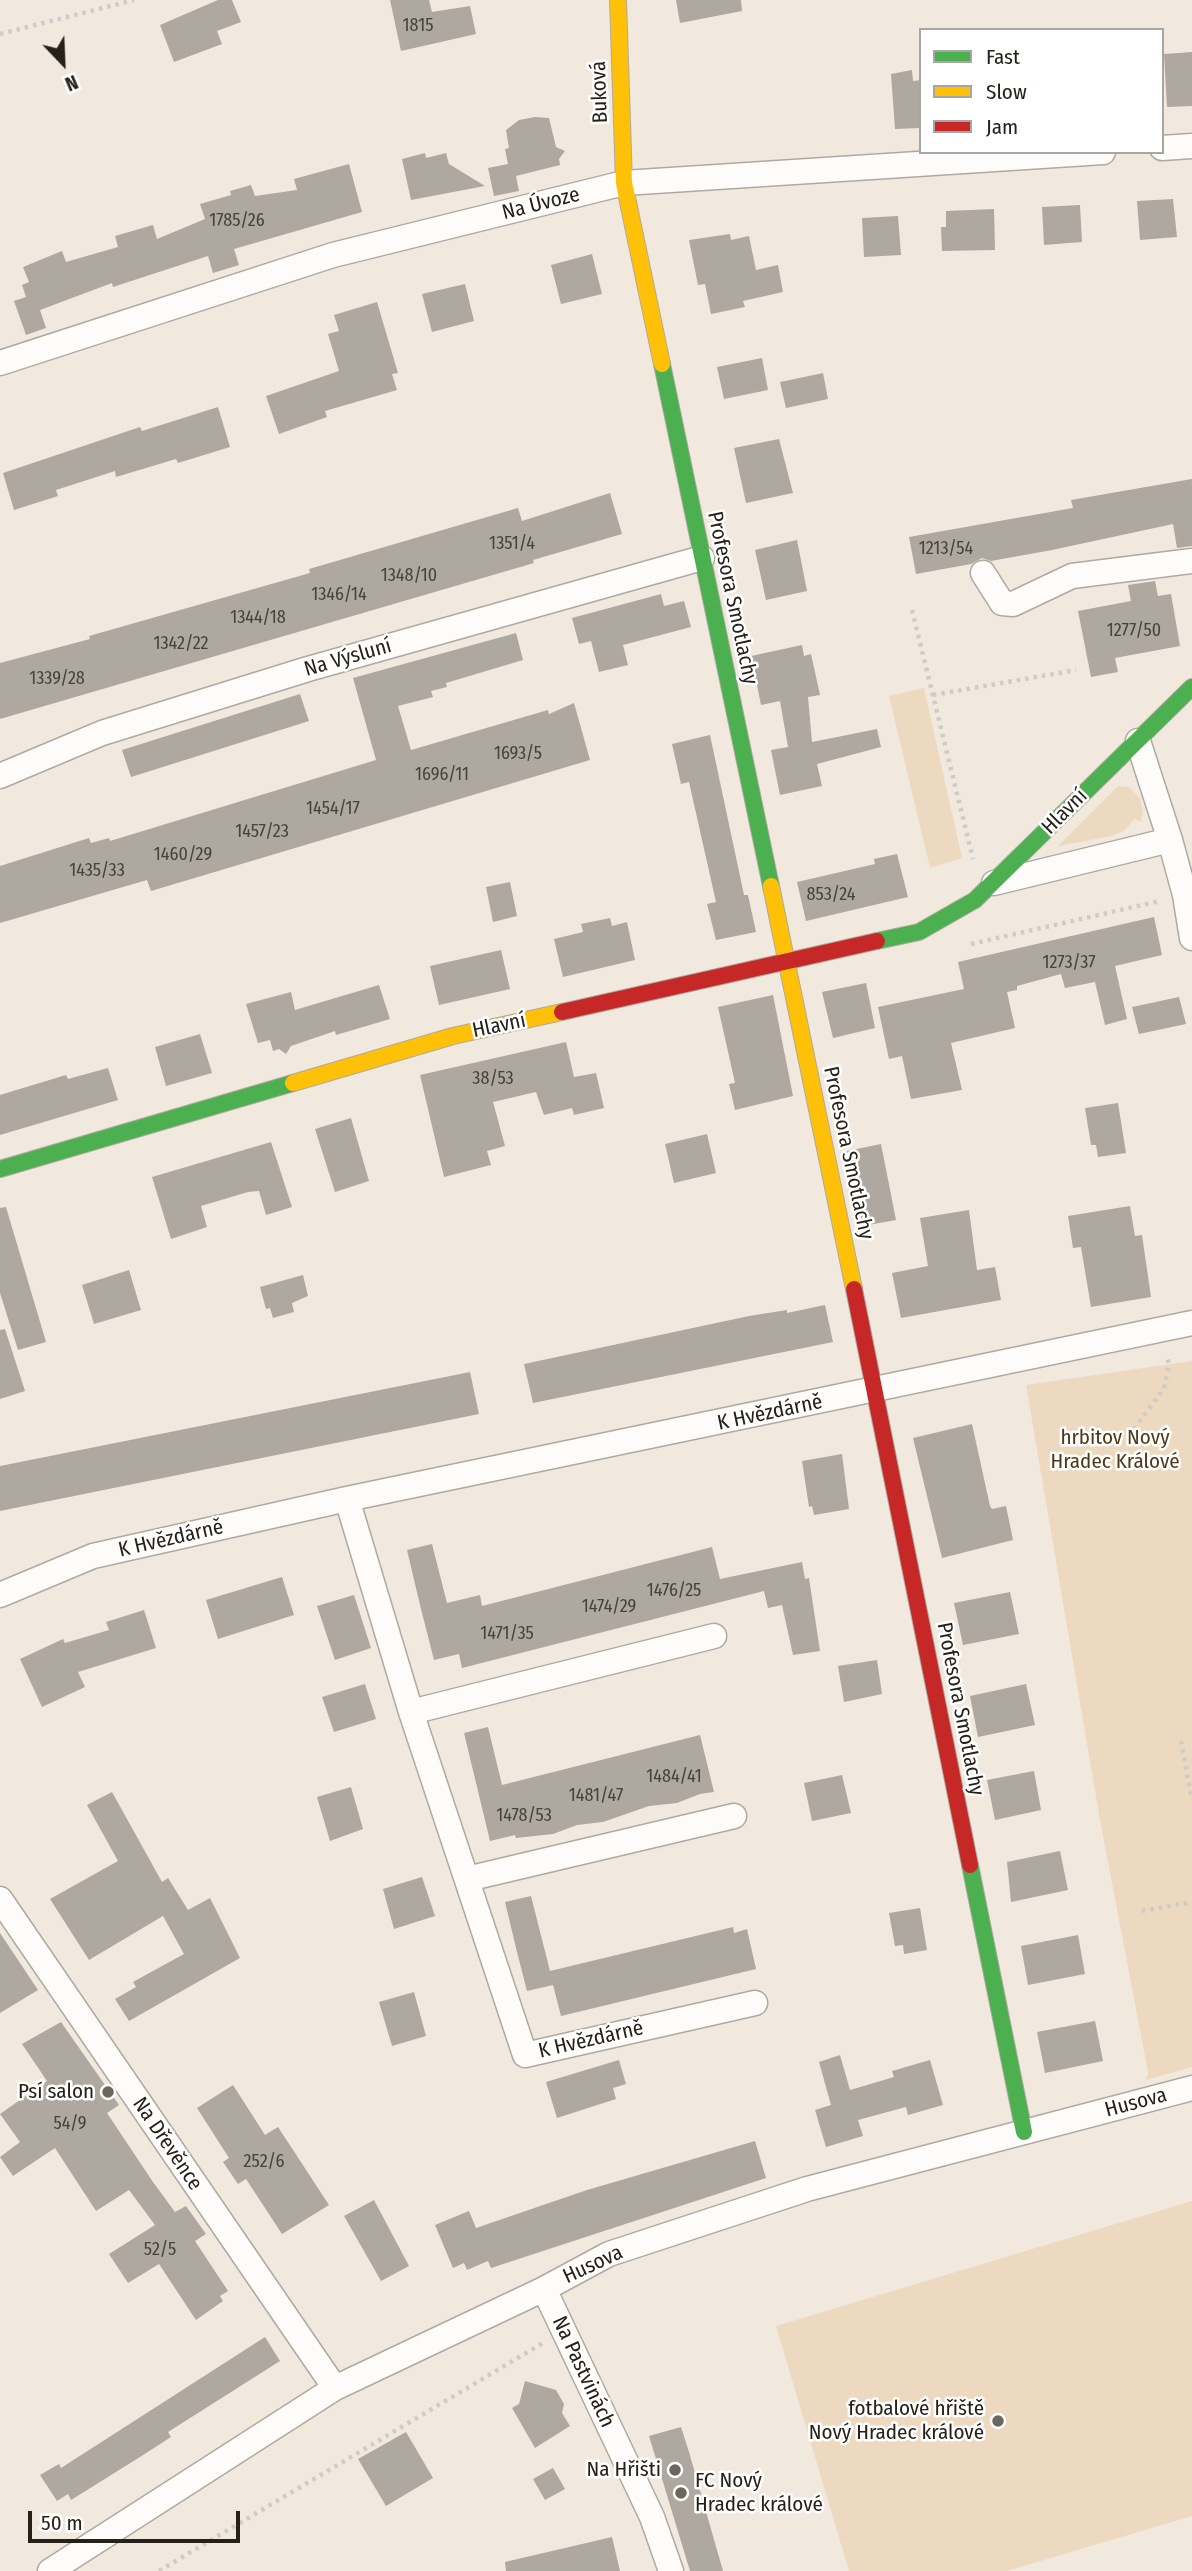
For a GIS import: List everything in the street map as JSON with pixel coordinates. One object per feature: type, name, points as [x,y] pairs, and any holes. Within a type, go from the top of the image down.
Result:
[{"type":"street","name":"Buková","points":[[618,0],[624,183]]},
{"type":"street","points":[[1164,148],[1192,146]]},
{"type":"street","name":"Na Úvoze","points":[[0,363],[333,255],[624,183],[1072,154]]},
{"type":"street","name":"Profesora Smotlachy","points":[[624,183],[787,962],[1024,2132]]},
{"type":"street","name":"Na Výsluní","points":[[0,776],[102,733],[218,696],[702,558]]},
{"type":"street","points":[[983,573],[1002,603],[1013,604],[1072,576],[1192,561]]},
{"type":"street","name":"Hlavní","points":[[0,1169],[428,1043],[919,932],[955,914],[992,884],[1192,687]]},
{"type":"street","points":[[1138,741],[1170,840],[1185,895],[1192,938]]},
{"type":"street","name":"Hlavní","points":[[992,884],[1170,840]]},
{"type":"street","name":"K Hvězdárně","points":[[0,1595],[93,1556],[347,1499],[1192,1323]]},
{"type":"street","name":"K Hvězdárně","points":[[347,1499],[411,1712],[525,2055],[755,2003]]},
{"type":"street","points":[[411,1712],[714,1636]]},
{"type":"street","points":[[467,1880],[734,1816]]},
{"type":"street","name":"Na Dřevěnce","points":[[0,1899],[335,2388]]},
{"type":"street","name":"Husova","points":[[50,2571],[335,2388],[544,2289],[609,2254],[807,2189],[1192,2088]]},
{"type":"street","name":"Na Pastvinách","points":[[544,2289],[652,2518],[671,2571]]},
{"type":"path","points":[[0,34],[134,0]]},
{"type":"path","points":[[912,610],[973,860]]},
{"type":"path","points":[[933,695],[1076,670]]},
{"type":"path","points":[[1129,1436],[1164,1388],[1169,1365]]},
{"type":"path","points":[[1181,1741],[1192,1800]]},
{"type":"path","points":[[1142,1910],[1192,1902]]},
{"type":"path","points":[[159,2571],[564,2331]]},
{"type":"green space","points":[[924,688],[962,858],[930,868],[889,696]]},
{"type":"green space","points":[[1118,786],[1129,787],[1140,798],[1143,811],[1141,822],[1134,819],[1125,830],[1112,836],[1058,846]]},
{"type":"green space","name":"hrbitov Nový Hradec Králové","points":[[1192,1361],[1192,2067],[1146,2080],[1148,2072],[1100,1820],[1026,1385]]},
{"type":"green space","name":"fotbalové hřiště Nový Hradec králové","points":[[1192,2201],[1192,2516],[1007,2571],[849,2571],[776,2326]]},
{"type":"building","points":[[218,0],[232,0],[241,22],[217,31],[222,44],[174,62],[160,25]]},
{"type":"building","points":[[390,0],[429,0],[432,12],[470,6],[476,34],[401,51]]},
{"type":"building","points":[[676,0],[741,0],[742,11],[680,23]]},
{"type":"building","points":[[1192,52],[1192,106],[1167,107],[1164,54]]},
{"type":"building","points":[[912,70],[913,81],[919,80],[919,128],[895,129],[891,74]]},
{"type":"building","points":[[549,118],[556,147],[565,151],[559,159],[560,165],[516,176],[519,191],[494,196],[488,168],[508,164],[505,149],[509,148],[506,130],[519,120]]},
{"type":"building","points":[[425,153],[426,158],[446,153],[449,164],[485,186],[411,200],[402,159]]},
{"type":"building","points":[[349,164],[362,212],[234,249],[239,265],[213,273],[208,256],[113,287],[112,283],[40,310],[46,328],[26,335],[14,301],[26,297],[22,285],[29,282],[23,267],[62,251],[66,262],[118,247],[115,236],[153,225],[157,239],[205,219],[200,204],[231,195],[230,191],[251,185],[255,196],[297,190],[294,179]]},
{"type":"building","points":[[1173,199],[1177,237],[1140,240],[1137,201]]},
{"type":"building","points":[[1080,205],[1082,242],[1044,245],[1042,207]]},
{"type":"building","points":[[994,209],[995,250],[942,251],[941,227],[946,227],[946,211]]},
{"type":"building","points":[[898,216],[901,255],[864,257],[862,218]]},
{"type":"building","points":[[730,234],[731,240],[749,236],[756,270],[778,265],[783,292],[743,301],[745,307],[711,314],[705,284],[698,285],[689,240]]},
{"type":"building","points":[[592,254],[602,294],[561,304],[551,265]]},
{"type":"building","points":[[465,284],[474,321],[432,332],[422,294]]},
{"type":"building","points":[[377,302],[398,373],[392,374],[397,390],[325,411],[327,417],[279,434],[266,396],[339,371],[328,334],[339,331],[334,315]]},
{"type":"building","points":[[762,358],[768,390],[724,399],[717,367]]},
{"type":"building","points":[[823,373],[828,399],[786,408],[780,382]]},
{"type":"building","points":[[218,407],[230,447],[178,463],[176,459],[116,477],[115,471],[56,490],[58,496],[14,510],[3,473],[140,427],[142,431]]},
{"type":"building","points":[[779,439],[793,493],[746,503],[734,448]]},
{"type":"building","points":[[1192,479],[1192,546],[1177,548],[1173,524],[991,561],[982,558],[971,564],[916,574],[909,537],[1073,508],[1071,500]]},
{"type":"building","points":[[610,493],[622,534],[533,560],[534,563],[0,719],[0,663],[90,639],[89,636],[310,573],[309,569],[518,508],[522,521]]},
{"type":"building","points":[[797,540],[807,591],[766,600],[755,550]]},
{"type":"building","points":[[1155,581],[1158,596],[1171,594],[1180,646],[1115,658],[1118,672],[1091,677],[1078,611],[1131,601],[1128,585]]},
{"type":"building","points":[[661,594],[664,606],[684,601],[691,627],[623,645],[628,665],[599,672],[591,641],[579,644],[572,618]]},
{"type":"building","points":[[516,633],[523,660],[446,683],[447,687],[431,691],[433,697],[398,706],[411,750],[548,710],[549,714],[574,703],[590,760],[151,891],[147,880],[0,923],[0,866],[89,838],[91,843],[109,838],[110,841],[376,760],[353,678]]},
{"type":"building","points":[[802,645],[804,656],[811,654],[820,695],[808,697],[812,742],[877,729],[881,747],[817,764],[822,786],[780,795],[771,750],[788,747],[780,701],[761,705],[751,656]]},
{"type":"building","points":[[300,694],[309,721],[131,777],[122,750]]},
{"type":"building","points":[[710,735],[744,895],[748,895],[756,932],[716,940],[707,904],[716,902],[689,782],[681,784],[672,744]]},
{"type":"building","points":[[897,854],[908,897],[806,921],[797,882],[875,864],[874,859]]},
{"type":"building","points":[[510,882],[517,916],[493,922],[486,887]]},
{"type":"building","points":[[1154,917],[1162,955],[1115,966],[1127,1019],[1105,1025],[1095,982],[1065,988],[1061,974],[1017,986],[1017,990],[1007,992],[1015,1028],[951,1043],[962,1090],[911,1099],[902,1056],[889,1059],[878,1007],[964,989],[958,962]]},
{"type":"building","points":[[610,918],[612,926],[627,922],[635,960],[563,977],[554,939],[583,932],[581,924]]},
{"type":"building","points":[[501,950],[510,989],[439,1005],[430,966]]},
{"type":"building","points":[[866,983],[875,1028],[833,1038],[822,992]]},
{"type":"building","points":[[379,985],[390,1019],[336,1035],[335,1031],[291,1046],[286,1054],[279,1049],[273,1051],[270,1040],[258,1043],[246,1004],[291,992],[295,1010]]},
{"type":"building","points":[[773,995],[793,1096],[735,1110],[729,1084],[735,1083],[718,1007]]},
{"type":"building","points":[[1179,997],[1186,1024],[1139,1034],[1132,1007]]},
{"type":"building","points":[[200,1034],[212,1073],[166,1086],[155,1047]]},
{"type":"building","points":[[566,1042],[574,1077],[596,1073],[604,1108],[574,1115],[572,1108],[544,1115],[536,1092],[493,1102],[505,1146],[487,1151],[491,1165],[444,1177],[420,1075]]},
{"type":"building","points":[[108,1068],[118,1100],[0,1135],[0,1095],[66,1075],[68,1079]]},
{"type":"building","points":[[1118,1103],[1126,1153],[1098,1157],[1096,1145],[1091,1145],[1085,1108]]},
{"type":"building","points":[[351,1118],[369,1181],[335,1192],[315,1129]]},
{"type":"building","points":[[707,1134],[716,1173],[674,1183],[665,1144]]},
{"type":"building","points":[[271,1142],[292,1207],[266,1215],[259,1191],[248,1192],[201,1206],[207,1227],[171,1239],[152,1177]]},
{"type":"building","points":[[881,1144],[896,1220],[863,1226],[847,1151]]},
{"type":"building","points":[[1130,1206],[1135,1236],[1142,1235],[1151,1297],[1091,1307],[1081,1247],[1073,1248],[1068,1216]]},
{"type":"building","points":[[6,1207],[46,1342],[18,1350],[0,1293],[0,1208]]},
{"type":"building","points":[[969,1210],[977,1270],[995,1267],[1001,1300],[901,1318],[892,1273],[928,1266],[920,1218]]},
{"type":"building","points":[[129,1270],[141,1310],[94,1324],[82,1285]]},
{"type":"building","points":[[303,1275],[308,1296],[292,1303],[294,1312],[273,1318],[270,1308],[266,1309],[260,1287]]},
{"type":"building","points":[[825,1305],[833,1342],[533,1403],[524,1364],[749,1316],[787,1310],[787,1313]]},
{"type":"building","points":[[5,1329],[25,1391],[0,1399],[0,1330]]},
{"type":"building","points":[[470,1372],[479,1414],[0,1511],[0,1466]]},
{"type":"building","points":[[972,1424],[990,1506],[992,1509],[1006,1506],[1013,1540],[942,1558],[913,1438]]},
{"type":"building","points":[[842,1454],[849,1509],[814,1515],[812,1506],[809,1507],[802,1461]]},
{"type":"building","points":[[432,1544],[447,1603],[480,1595],[482,1606],[712,1547],[720,1579],[802,1562],[805,1579],[809,1578],[820,1651],[793,1655],[782,1605],[768,1608],[764,1591],[462,1668],[459,1654],[434,1660],[420,1605],[407,1550]]},
{"type":"building","points":[[282,1577],[294,1615],[218,1639],[206,1600]]},
{"type":"building","points":[[1010,1592],[1019,1634],[963,1645],[954,1603]]},
{"type":"building","points":[[354,1595],[371,1648],[335,1660],[317,1606]]},
{"type":"building","points":[[144,1610],[156,1648],[78,1672],[85,1687],[42,1707],[20,1659],[63,1639],[65,1643],[109,1630],[106,1622]]},
{"type":"building","points":[[877,1660],[882,1694],[844,1702],[838,1666]]},
{"type":"building","points":[[365,1684],[376,1719],[334,1732],[322,1697]]},
{"type":"building","points":[[1026,1684],[1035,1725],[978,1737],[970,1696]]},
{"type":"building","points":[[488,1727],[502,1785],[700,1735],[714,1792],[677,1803],[649,1806],[603,1822],[577,1825],[553,1834],[516,1838],[515,1835],[490,1841],[464,1733]]},
{"type":"building","points":[[1034,1771],[1041,1810],[995,1820],[987,1780]]},
{"type":"building","points":[[842,1775],[851,1813],[812,1821],[804,1783]]},
{"type":"building","points":[[351,1787],[363,1829],[330,1841],[317,1797]]},
{"type":"building","points":[[112,1792],[162,1882],[168,1878],[188,1910],[210,1898],[240,1958],[129,2021],[115,1999],[136,1987],[133,1982],[184,1954],[163,1916],[89,1960],[50,1899],[118,1861],[87,1805]]},
{"type":"building","points":[[1060,1851],[1068,1890],[1011,1902],[1007,1862]]},
{"type":"building","points":[[422,1877],[435,1916],[394,1929],[383,1889]]},
{"type":"building","points":[[531,1896],[550,1971],[733,1927],[734,1933],[747,1929],[756,1969],[561,2016],[553,1985],[527,1991],[517,1952],[505,1902]]},
{"type":"building","points":[[920,1908],[927,1950],[904,1954],[903,1945],[895,1946],[889,1913]]},
{"type":"building","points":[[0,1933],[38,1990],[0,2013]]},
{"type":"building","points":[[1078,1935],[1085,1974],[1028,1985],[1021,1946]]},
{"type":"building","points":[[414,1992],[426,2036],[392,2046],[379,2002]]},
{"type":"building","points":[[1095,2021],[1103,2061],[1045,2073],[1037,2032]]},
{"type":"building","points":[[61,2022],[119,2105],[107,2113],[153,2182],[175,2212],[186,2206],[206,2234],[195,2241],[228,2291],[220,2296],[223,2301],[196,2320],[159,2264],[128,2283],[109,2254],[155,2225],[129,2190],[96,2211],[55,2148],[13,2176],[0,2157],[20,2142],[0,2114],[47,2081],[22,2044]]},
{"type":"building","points":[[840,2055],[850,2090],[894,2077],[892,2071],[930,2060],[943,2105],[908,2115],[906,2107],[858,2120],[863,2136],[826,2147],[815,2110],[831,2105],[819,2062]]},
{"type":"building","points":[[619,2060],[626,2084],[613,2088],[616,2099],[557,2118],[546,2082]]},
{"type":"building","points":[[233,2085],[265,2135],[278,2127],[329,2205],[282,2234],[246,2179],[238,2184],[223,2162],[229,2158],[197,2108]]},
{"type":"building","points":[[755,2141],[766,2178],[491,2268],[488,2261],[467,2270],[464,2263],[453,2268],[435,2225],[469,2211],[476,2228],[587,2190]]},
{"type":"building","points":[[374,2200],[409,2266],[381,2281],[344,2216]]},
{"type":"building","points":[[265,2337],[280,2361],[168,2432],[171,2437],[140,2457],[71,2500],[68,2494],[57,2501],[40,2475],[59,2464],[61,2468]]},
{"type":"building","points":[[525,2381],[556,2390],[564,2404],[562,2413],[570,2426],[535,2448],[512,2408],[519,2404]]},
{"type":"building","name":"FC Nový Hradec králové","points":[[681,2427],[723,2571],[690,2571],[649,2436]]},
{"type":"building","points":[[406,2432],[433,2478],[386,2506],[358,2459]]},
{"type":"building","points":[[553,2468],[565,2489],[545,2500],[533,2479]]},
{"type":"building","points":[[612,2537],[620,2571],[506,2571],[505,2562]]},
{"type":"traffic: fast","points":[[662,364],[771,886]]},
{"type":"traffic: fast","points":[[877,941],[919,932],[975,900],[1192,687]]},
{"type":"traffic: fast","points":[[0,1169],[293,1083]]},
{"type":"traffic: fast","points":[[970,1865],[1024,2132]]},
{"type":"traffic: slow","points":[[618,0],[624,183],[662,364]]},
{"type":"traffic: slow","points":[[771,886],[854,1289]]},
{"type":"traffic: slow","points":[[293,1083],[453,1036],[562,1012]]},
{"type":"traffic: jam","points":[[562,1012],[877,941]]},
{"type":"traffic: jam","points":[[854,1289],[970,1865]]},
{"type":"place","name":"Psí salon","points":[[108,2092]]},
{"type":"place","name":"fotbalové hřiště Nový Hradec králové","points":[[998,2421]]},
{"type":"place","name":"Na Hřišti","points":[[675,2470]]},
{"type":"place","name":"FC Nový Hradec králové","points":[[681,2493]]}]
